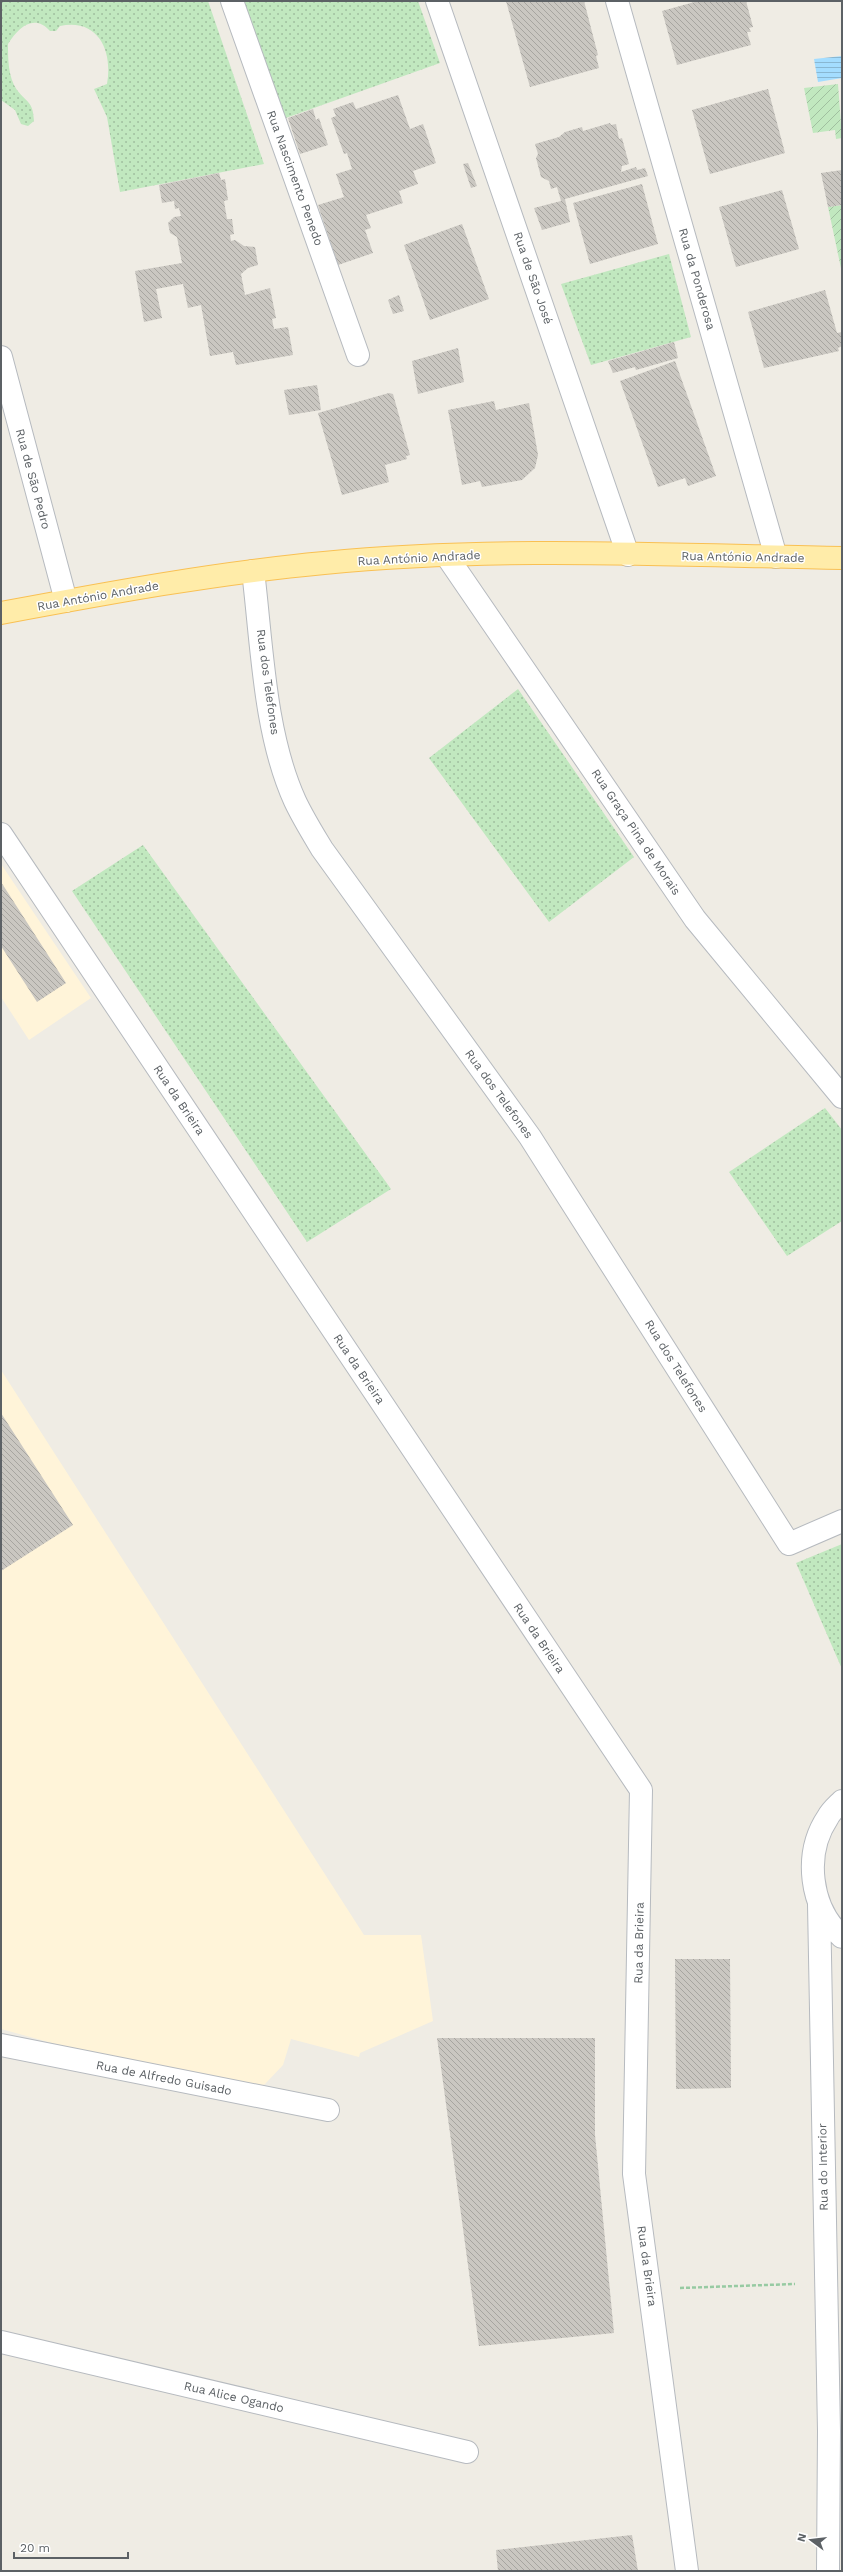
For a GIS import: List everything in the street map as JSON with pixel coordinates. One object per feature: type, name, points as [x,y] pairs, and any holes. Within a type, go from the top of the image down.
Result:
[{"type":"main road","name":"Rua António Andrade","points":[[1,613],[253,571],[325,562],[446,555],[628,555],[842,558]]},
{"type":"street","name":"Rua Nascimento Penedo","points":[[232,1],[358,355]]},
{"type":"street","name":"Rua de São José","points":[[437,1],[628,555]]},
{"type":"street","name":"Rua da Ponderosa","points":[[617,1],[776,557]]},
{"type":"street","name":"Rua de São Pedro","points":[[1,358],[66,601]]},
{"type":"street","name":"Rua Graça Pina de Morais","points":[[446,555],[695,919],[842,1097]]},
{"type":"street","name":"Rua dos Telefones","points":[[253,571],[271,714],[280,756],[295,801],[322,850],[530,1137],[789,1544],[842,1521]]},
{"type":"street","name":"Rua da Brieira","points":[[1,834],[641,1790],[634,2174],[687,2571]]},
{"type":"street","name":"Rua do Interior","points":[[828,2571],[835,2431],[825,2283],[818,1904],[812,1874],[815,1844],[827,1817],[842,1801]]},
{"type":"street","name":"Rua do Interior","points":[[818,1904],[833,1929],[842,1937]]},
{"type":"street","name":"Rua de Alfredo Guisado","points":[[1,2045],[328,2110]]},
{"type":"street","name":"Rua Alice Ogando","points":[[1,2342],[467,2452]]},
{"type":"path","points":[[650,2288],[825,2283]]},
{"type":"shaded area","points":[[1,864],[91,998],[29,1040],[1,997]]},
{"type":"shaded area","points":[[1,1370],[364,1935],[421,1935],[433,2021],[360,2053],[359,2057],[291,2039],[283,2065],[265,2084],[253,2089],[227,2091],[1,2029]]},
{"type":"green space","points":[[1,1],[208,1],[264,164],[120,192],[107,117],[94,89],[107,84],[108,60],[105,49],[100,40],[94,32],[85,27],[73,25],[60,26],[56,31],[50,31],[38,23],[32,23],[21,28],[8,44],[8,62],[14,85],[31,106],[34,121],[28,126],[21,124],[15,110],[1,100]]},
{"type":"green space","points":[[241,1],[418,1],[440,63],[283,119]]},
{"type":"green space","points":[[838,84],[842,138],[836,139],[835,130],[813,133],[804,88]]},
{"type":"green space","points":[[842,205],[842,273],[828,207]]},
{"type":"green space","points":[[669,254],[691,337],[591,365],[561,284]]},
{"type":"green space","points":[[518,689],[634,857],[549,922],[429,758]]},
{"type":"green space","points":[[143,845],[391,1189],[307,1242],[72,891]]},
{"type":"green space","points":[[825,1108],[842,1130],[842,1221],[787,1256],[729,1172]]},
{"type":"green space","points":[[842,1544],[842,1669],[796,1563]]},
{"type":"water","points":[[842,56],[842,78],[818,82],[814,59]]},
{"type":"building","points":[[506,1],[584,1],[598,55],[596,56],[599,68],[530,87]]},
{"type":"building","points":[[698,1],[746,1],[753,27],[749,28],[751,32],[747,32],[751,45],[677,65],[662,11]]},
{"type":"building","points":[[768,89],[785,153],[710,174],[692,110]]},
{"type":"building","points":[[398,95],[410,129],[423,124],[436,163],[413,171],[418,184],[399,191],[403,203],[366,215],[371,228],[365,230],[373,253],[338,265],[318,205],[344,197],[336,174],[352,169],[347,153],[344,154],[331,118],[336,116],[333,109],[353,102],[356,109]]},
{"type":"building","points":[[313,109],[316,120],[319,118],[328,145],[300,154],[288,118]]},
{"type":"building","points":[[610,123],[611,125],[616,124],[619,139],[622,138],[629,164],[622,166],[621,172],[636,167],[637,170],[645,168],[648,176],[565,199],[570,222],[542,230],[534,208],[561,201],[557,187],[551,189],[549,181],[541,177],[536,158],[538,154],[535,144],[559,137],[565,132],[582,127],[583,131]]},
{"type":"building","points":[[468,163],[477,186],[471,188],[463,164]]},
{"type":"building","points":[[842,170],[842,205],[828,207],[821,173]]},
{"type":"building","points":[[219,173],[221,180],[225,179],[228,200],[224,201],[227,219],[232,219],[234,234],[230,235],[231,241],[235,240],[244,246],[255,247],[258,265],[248,268],[241,274],[245,295],[270,288],[276,318],[272,319],[274,329],[288,327],[293,355],[236,365],[233,352],[210,356],[201,305],[188,308],[183,284],[156,289],[162,318],[144,322],[135,271],[182,263],[177,237],[170,233],[168,223],[174,217],[181,216],[179,208],[175,209],[174,201],[162,203],[159,185]]},
{"type":"building","points":[[642,184],[658,244],[590,264],[573,203]]},
{"type":"building","points":[[782,190],[799,249],[736,267],[719,207]]},
{"type":"building","points":[[462,224],[489,299],[430,320],[404,245]]},
{"type":"building","points":[[825,290],[837,333],[842,332],[842,346],[838,348],[839,351],[764,368],[748,312]]},
{"type":"building","points":[[399,295],[404,311],[393,314],[388,300]]},
{"type":"building","points":[[674,342],[678,358],[636,370],[635,367],[613,373],[608,361]]},
{"type":"building","points":[[458,348],[464,382],[418,394],[412,361]]},
{"type":"building","points":[[675,361],[716,476],[688,486],[685,478],[658,487],[620,381]]},
{"type":"building","points":[[317,385],[321,410],[289,415],[284,390]]},
{"type":"building","points":[[389,393],[393,394],[410,455],[406,456],[407,459],[385,465],[389,482],[342,495],[318,413]]},
{"type":"building","points":[[494,401],[496,410],[529,403],[538,455],[535,468],[522,480],[482,487],[480,481],[462,485],[448,410]]},
{"type":"building","points":[[1,882],[66,983],[37,1002],[1,946]]},
{"type":"building","points":[[1,1413],[73,1525],[1,1571]]},
{"type":"building","points":[[675,1959],[730,1959],[731,2088],[676,2089]]},
{"type":"building","points":[[437,2038],[595,2038],[595,2135],[614,2333],[479,2346]]},
{"type":"building","points":[[632,2535],[638,2571],[498,2571],[496,2550]]}]
